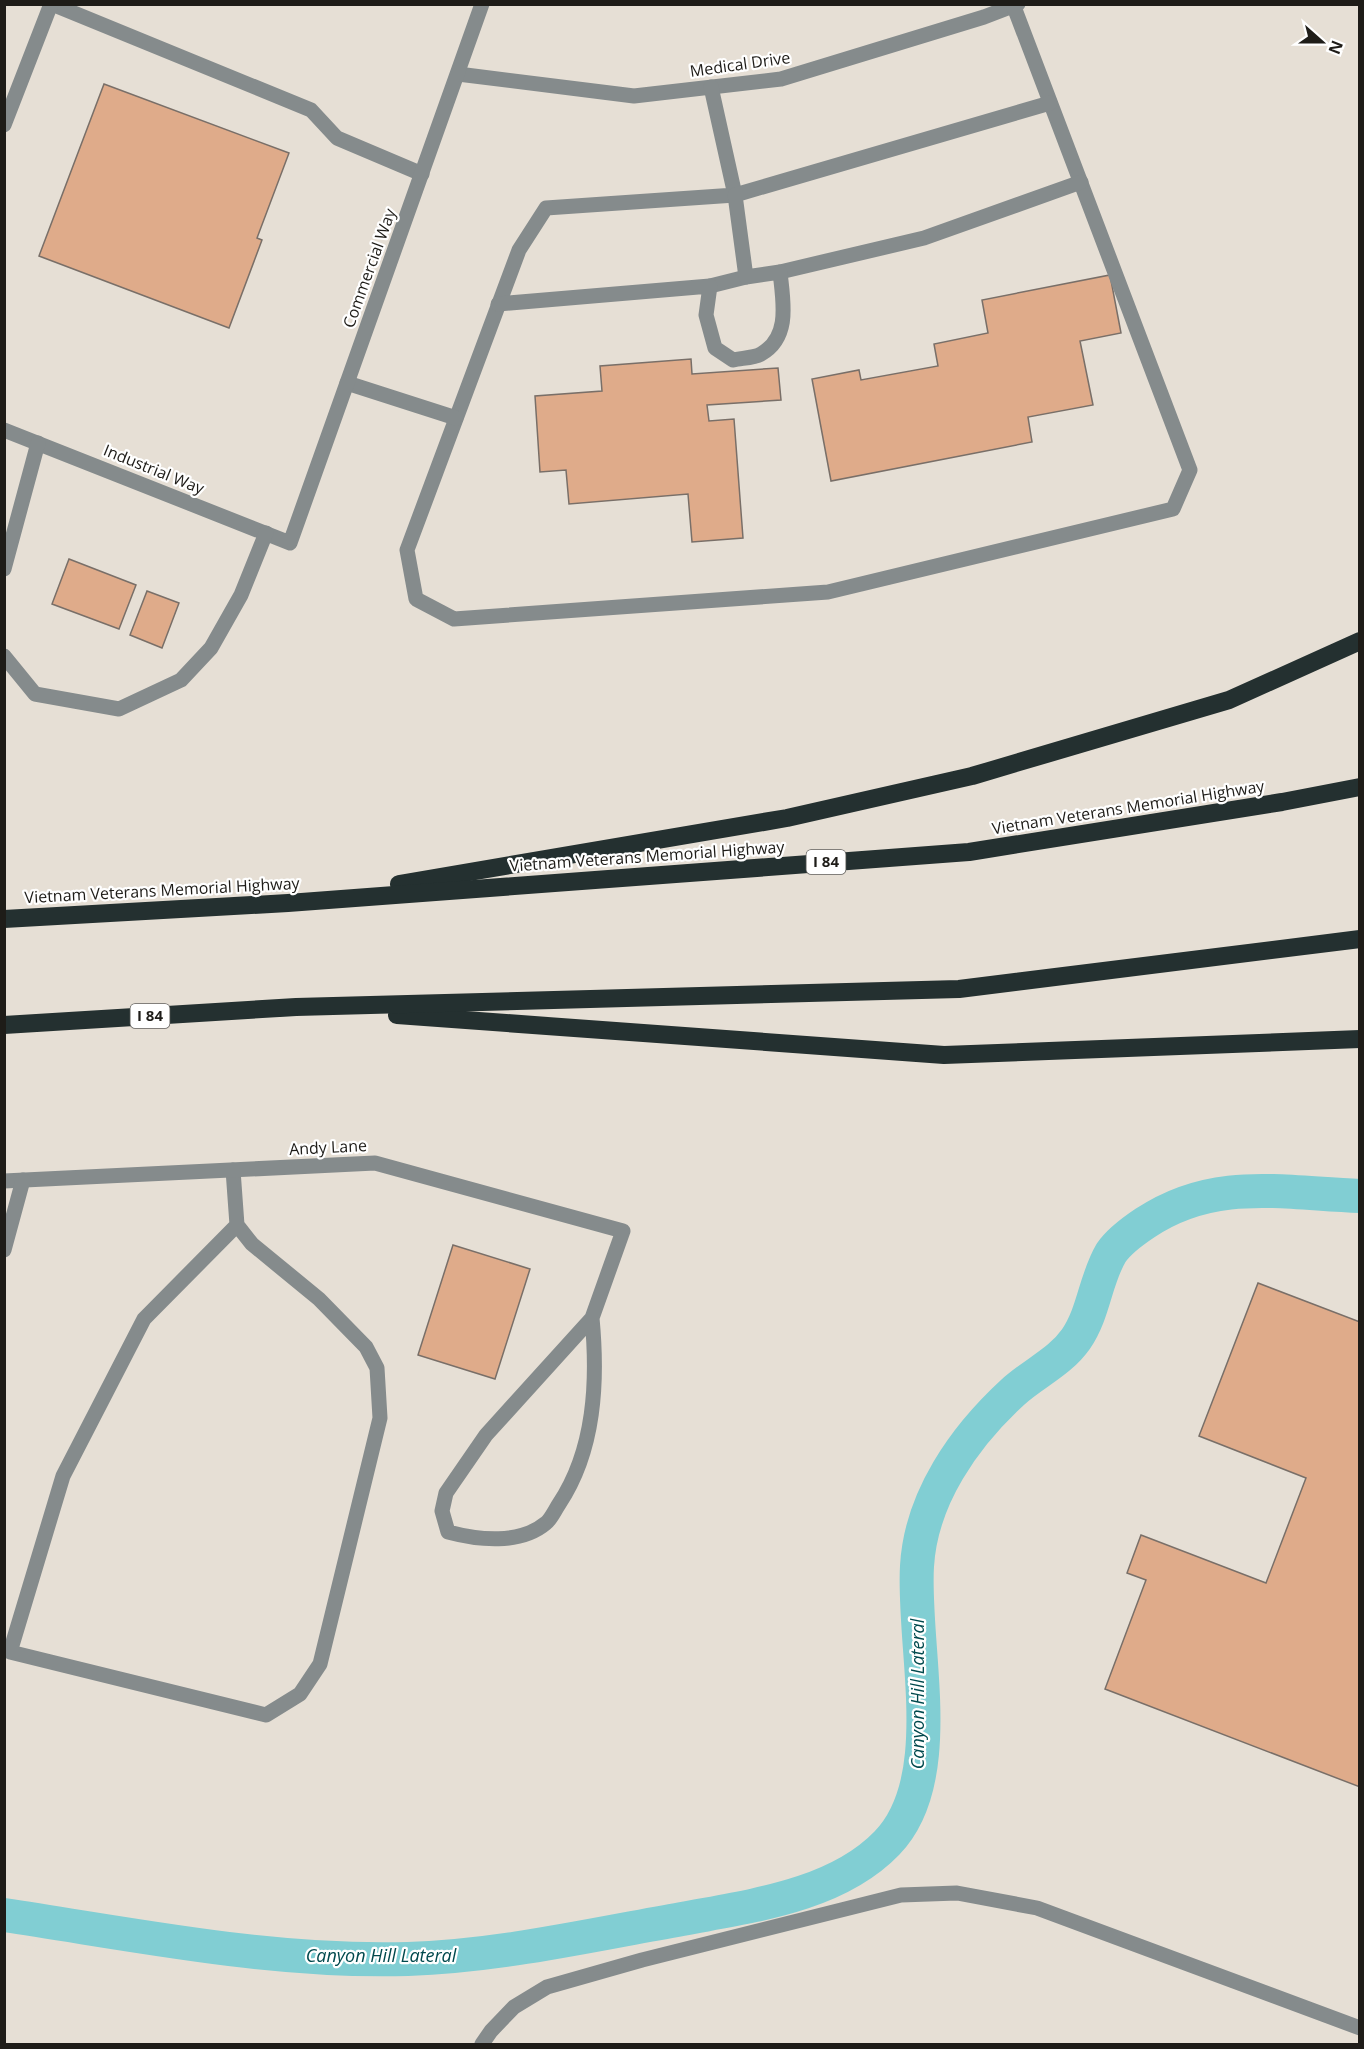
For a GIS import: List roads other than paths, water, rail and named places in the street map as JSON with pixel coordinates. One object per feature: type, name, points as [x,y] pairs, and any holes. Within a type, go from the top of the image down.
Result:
[{"type":"highway","points":[[288,903],[787,818],[972,776],[1229,700],[1359,641]]},
{"type":"highway","name":"Vietnam Veterans Memorial Highway","points":[[4,919],[288,903],[969,852],[1282,802],[1359,787]]},
{"type":"highway","name":"I 84","points":[[4,1025],[296,1007],[959,989],[1359,939]]},
{"type":"highway","points":[[296,1007],[944,1055],[1359,1039]]},
{"type":"street","points":[[4,125],[51,4],[311,110],[337,138],[422,174]]},
{"type":"street","name":"Commercial Way","points":[[290,543],[482,4]]},
{"type":"street","points":[[1016,6],[1050,103],[1190,471],[1173,509],[828,592],[454,619],[416,599],[407,550],[519,250],[546,208],[735,195],[1050,103]]},
{"type":"street","name":"Medical Drive","points":[[458,74],[634,96],[781,79],[1016,6]]},
{"type":"street","points":[[711,87],[735,195],[746,277]]},
{"type":"street","points":[[498,304],[710,286],[780,272],[924,238],[1081,182]]},
{"type":"street","points":[[710,286],[706,315],[715,348],[733,360],[760,355],[779,337],[785,317],[780,272]]},
{"type":"street","points":[[347,383],[456,418]]},
{"type":"street","name":"Industrial Way","points":[[4,429],[290,543]]},
{"type":"street","points":[[4,569],[38,443]]},
{"type":"street","points":[[4,656],[35,694],[119,709],[181,680],[216,639],[242,595],[266,533]]},
{"type":"street","name":"Andy Lane","points":[[4,1181],[375,1163],[623,1231],[591,1318]]},
{"type":"street","points":[[233,1170],[237,1225],[252,1244],[319,1299],[366,1347],[377,1368],[380,1418],[320,1664],[300,1694],[266,1715],[7,1651],[63,1476],[144,1319],[237,1225]]},
{"type":"street","points":[[4,1250],[23,1180]]},
{"type":"street","points":[[591,1318],[596,1360],[589,1436],[574,1481],[546,1523],[524,1535],[478,1540],[448,1532],[442,1511],[446,1493],[486,1435],[591,1318]]},
{"type":"street","points":[[482,2044],[514,2007],[547,1987],[642,1960],[901,1895],[957,1893],[1037,1908],[1359,2028]]},
{"type":"waterway","name":"Canyon Hill Lateral","points":[[4,1915],[155,1939],[256,1952],[307,1957],[408,1959],[511,1949],[736,1909],[791,1896],[843,1875],[866,1861],[887,1843],[906,1816],[917,1784],[922,1749],[923,1711],[917,1566],[920,1541],[936,1493],[962,1449],[995,1410],[1021,1385],[1055,1361],[1076,1339],[1087,1318],[1101,1274],[1114,1249],[1126,1236],[1171,1209],[1197,1199],[1223,1193],[1275,1191],[1360,1196]]}]
